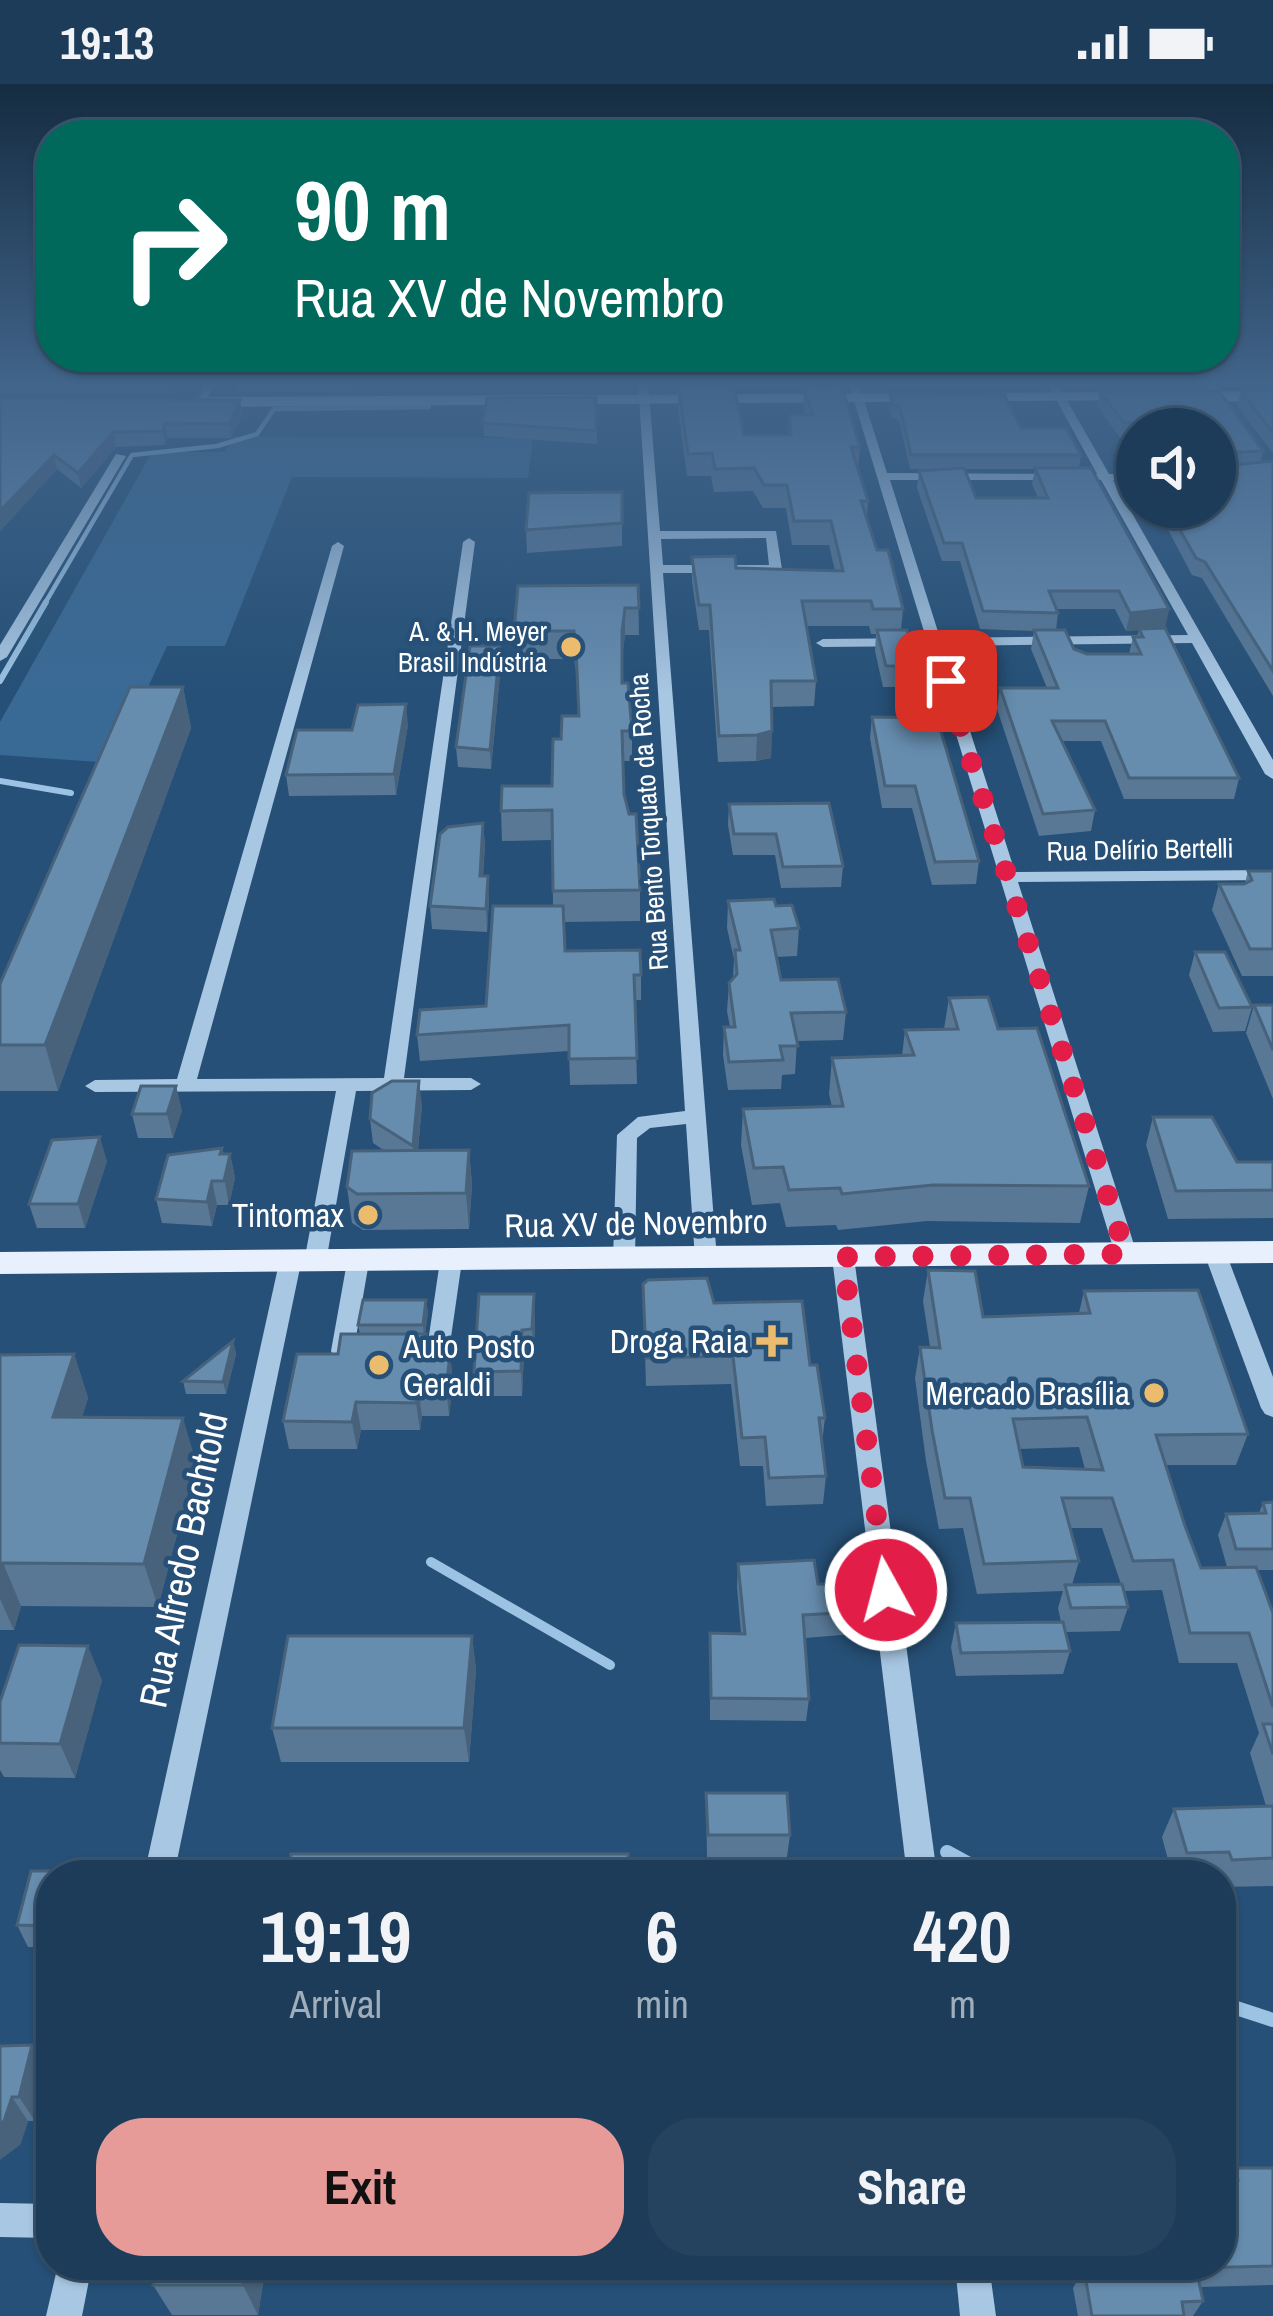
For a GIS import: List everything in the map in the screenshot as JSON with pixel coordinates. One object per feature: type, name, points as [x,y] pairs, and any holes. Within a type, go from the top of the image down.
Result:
[{"type":"main road","name":"Rua XV de Novembro","points":[[0,1263],[1273,1252]]},
{"type":"street","points":[[0,657],[103,485]]},
{"type":"street","name":"Rua Bento Torquato da Rocha","points":[[650,485],[706,1258]]},
{"type":"street","points":[[885,485],[1126,1254]]},
{"type":"street","points":[[1109,485],[1273,775]]},
{"type":"street","points":[[654,535],[772,534],[776,568],[656,569]]},
{"type":"street","points":[[392,1084],[469,542]]},
{"type":"street","points":[[185,1085],[338,546]]},
{"type":"street","points":[[823,643],[1196,639]]},
{"type":"street","name":"Rua Delírio Bertelli","points":[[1008,878],[1273,874]]},
{"type":"street","name":"Rua Alfredo Bachtold","points":[[163,1860],[347,1084]]},
{"type":"street","points":[[95,1086],[471,1084]]},
{"type":"street","points":[[625,1259],[627,1135],[645,1122],[697,1115]]},
{"type":"street","points":[[1215,1252],[1273,1408]]},
{"type":"street","points":[[843,1257],[920,1860]]},
{"type":"street","points":[[358,1262],[342,1351],[438,1351],[451,1261]]},
{"type":"street","points":[[0,2220],[36,2221]]},
{"type":"street","points":[[64,2316],[72,2280]]},
{"type":"street","points":[[974,2280],[979,2316]]},
{"type":"shaded area","points":[[133,485],[289,485],[225,646],[167,646],[113,763],[0,755],[0,722]]},
{"type":"building","points":[[0,485],[25,485],[0,511]]},
{"type":"building","points":[[787,485],[863,485],[868,501],[861,501],[877,550],[888,550],[903,609],[873,609],[871,601],[802,601],[816,681],[771,681],[772,731],[719,736],[710,605],[699,605],[692,557],[735,556],[736,568],[843,571],[831,521],[794,521]]},
{"type":"building","points":[[924,485],[971,485],[976,498],[1048,498],[1042,485],[1100,485],[1116,513],[1116,528],[1124,528],[1169,609],[1130,613],[1119,591],[1049,591],[1058,613],[983,611],[962,543],[944,543]]},
{"type":"building","points":[[1236,485],[1273,485],[1273,671],[1205,562],[1196,558],[1179,528],[1236,528]]},
{"type":"building","points":[[622,492],[622,523],[526,530],[529,493]]},
{"type":"building","points":[[638,585],[639,608],[625,608],[622,631],[622,683],[628,683],[632,731],[622,731],[624,794],[629,814],[636,814],[640,890],[553,891],[552,810],[501,811],[502,786],[552,786],[553,739],[561,739],[562,716],[579,716],[574,631],[514,631],[518,586]]},
{"type":"building","points":[[1165,628],[1239,778],[1129,778],[1105,721],[1052,721],[1095,810],[1043,814],[1000,688],[1058,688],[1034,630],[1065,630],[1074,649],[1087,654],[1141,654],[1133,637],[1143,637],[1139,629]]},
{"type":"building","points":[[877,630],[907,630],[917,666],[886,666]]},
{"type":"building","points":[[470,646],[500,646],[490,750],[456,747]]},
{"type":"building","points":[[130,687],[183,687],[45,1045],[0,1045],[0,984]]},
{"type":"building","points":[[406,704],[394,774],[286,775],[297,730],[352,730],[358,705]]},
{"type":"building","points":[[872,717],[937,718],[979,861],[935,862],[915,786],[885,786]]},
{"type":"building","points":[[829,803],[843,866],[783,867],[776,834],[734,834],[729,804]]},
{"type":"building","points":[[483,823],[480,876],[488,876],[486,909],[430,906],[440,834],[448,827]]},
{"type":"building","points":[[1248,871],[1273,871],[1273,949],[1250,949],[1219,884],[1244,884],[1252,880]]},
{"type":"building","points":[[774,899],[776,906],[792,905],[799,928],[771,930],[781,980],[838,979],[846,1012],[791,1013],[798,1046],[780,1046],[783,1060],[729,1062],[724,1027],[735,1027],[729,983],[737,974],[735,950],[740,950],[728,901]]},
{"type":"building","points":[[493,906],[563,906],[565,951],[640,950],[641,975],[634,975],[637,1058],[569,1059],[569,1025],[417,1035],[420,1010],[486,1006]]},
{"type":"building","points":[[1195,952],[1225,952],[1252,1007],[1219,1008]]},
{"type":"building","points":[[988,997],[998,1029],[1037,1028],[1089,1186],[933,1185],[842,1194],[840,1188],[789,1190],[783,1167],[754,1168],[743,1109],[843,1106],[832,1058],[914,1055],[905,1030],[958,1029],[949,998]]},
{"type":"building","points":[[1254,1005],[1273,1005],[1273,1050]]},
{"type":"building","points":[[392,1081],[419,1081],[413,1146],[370,1119],[372,1093]]},
{"type":"building","points":[[141,1086],[176,1086],[167,1114],[132,1114]]},
{"type":"building","points":[[1153,1117],[1212,1117],[1237,1162],[1273,1162],[1273,1190],[1176,1191]]},
{"type":"building","points":[[100,1137],[78,1204],[29,1204],[52,1140]]},
{"type":"building","points":[[222,1148],[220,1154],[230,1154],[224,1181],[212,1181],[207,1202],[156,1199],[168,1155]]},
{"type":"building","points":[[469,1150],[466,1193],[357,1194],[347,1187],[352,1151]]},
{"type":"building","points":[[928,1270],[975,1271],[983,1317],[1090,1313],[1084,1291],[1198,1290],[1248,1434],[1156,1435],[1201,1568],[1256,1567],[1273,1613],[1273,1707],[1249,1633],[1190,1633],[1173,1560],[1133,1561],[1112,1498],[1062,1498],[1079,1561],[984,1564],[970,1498],[945,1498],[920,1347],[940,1348]],"holes":[[[1087,1417],[1103,1470],[1023,1467],[1013,1419]]]},
{"type":"building","points":[[707,1278],[714,1303],[802,1301],[810,1365],[817,1365],[825,1418],[819,1418],[826,1476],[769,1478],[765,1437],[742,1438],[733,1356],[646,1358],[643,1284]]},
{"type":"building","points":[[479,1294],[534,1294],[532,1329],[522,1330],[521,1371],[474,1372]]},
{"type":"building","points":[[363,1300],[426,1300],[423,1325],[358,1325]]},
{"type":"building","points":[[341,1334],[426,1334],[423,1355],[450,1355],[446,1388],[418,1388],[416,1403],[356,1402],[352,1422],[283,1421],[297,1354],[338,1354]]},
{"type":"building","points":[[233,1341],[223,1382],[183,1381]]},
{"type":"building","points":[[74,1354],[53,1417],[183,1418],[144,1564],[3,1563],[0,1571],[0,1355]]},
{"type":"building","points":[[1273,1502],[1273,1549],[1236,1549],[1226,1514],[1266,1513],[1263,1503]]},
{"type":"building","points":[[814,1560],[818,1584],[856,1584],[857,1612],[803,1615],[809,1699],[711,1698],[710,1633],[745,1634],[738,1564]]},
{"type":"building","points":[[1122,1584],[1128,1607],[1071,1608],[1065,1585]]},
{"type":"building","points":[[1063,1622],[1070,1651],[961,1653],[956,1623]]},
{"type":"building","points":[[288,1636],[472,1636],[464,1728],[272,1728]]},
{"type":"building","points":[[19,1645],[88,1646],[60,1744],[0,1743],[0,1702]]},
{"type":"building","points":[[1263,1724],[1273,1724],[1273,1754]]},
{"type":"building","points":[[706,1793],[787,1793],[790,1835],[708,1835]]},
{"type":"building","points":[[1273,1806],[1273,1858],[1232,1860],[1229,1852],[1187,1853],[1174,1809]]},
{"type":"building","points":[[291,1854],[628,1854],[628,1860],[290,1860]]},
{"type":"building","points":[[31,1871],[36,1871],[36,1926],[17,1925]]},
{"type":"building","points":[[32,2045],[19,2097],[12,2097],[0,2124],[0,2046]]},
{"type":"building","points":[[1236,2168],[1273,2168],[1273,2266],[1236,2267]]},
{"type":"building","points":[[154,2280],[244,2280],[243,2285],[153,2285]]},
{"type":"building","points":[[1086,2280],[1199,2280],[1203,2301],[1182,2302],[1184,2316],[1092,2316]]},
{"type":"waterway","points":[[44,605],[114,485]]},
{"type":"waterway","points":[[0,681],[46,602]]},
{"type":"waterway","points":[[0,781],[71,793]]},
{"type":"waterway","points":[[431,1562],[610,1665]]},
{"type":"waterway","points":[[947,1852],[962,1860]]},
{"type":"waterway","points":[[1236,2008],[1273,2020]]},
{"type":"place","name":"A. & H. Meyer Brasil Indústria","points":[[571,647]]},
{"type":"place","name":"Tintomax","points":[[368,1215]]},
{"type":"place","name":"Droga Raia","points":[[772,1341]]},
{"type":"place","name":"Auto Posto Geraldi","points":[[379,1365]]},
{"type":"place","name":"Mercado Brasília","points":[[1154,1393]]},
{"type":"route","points":[[886,1590],[843,1257],[1126,1254],[946,681]]}]
